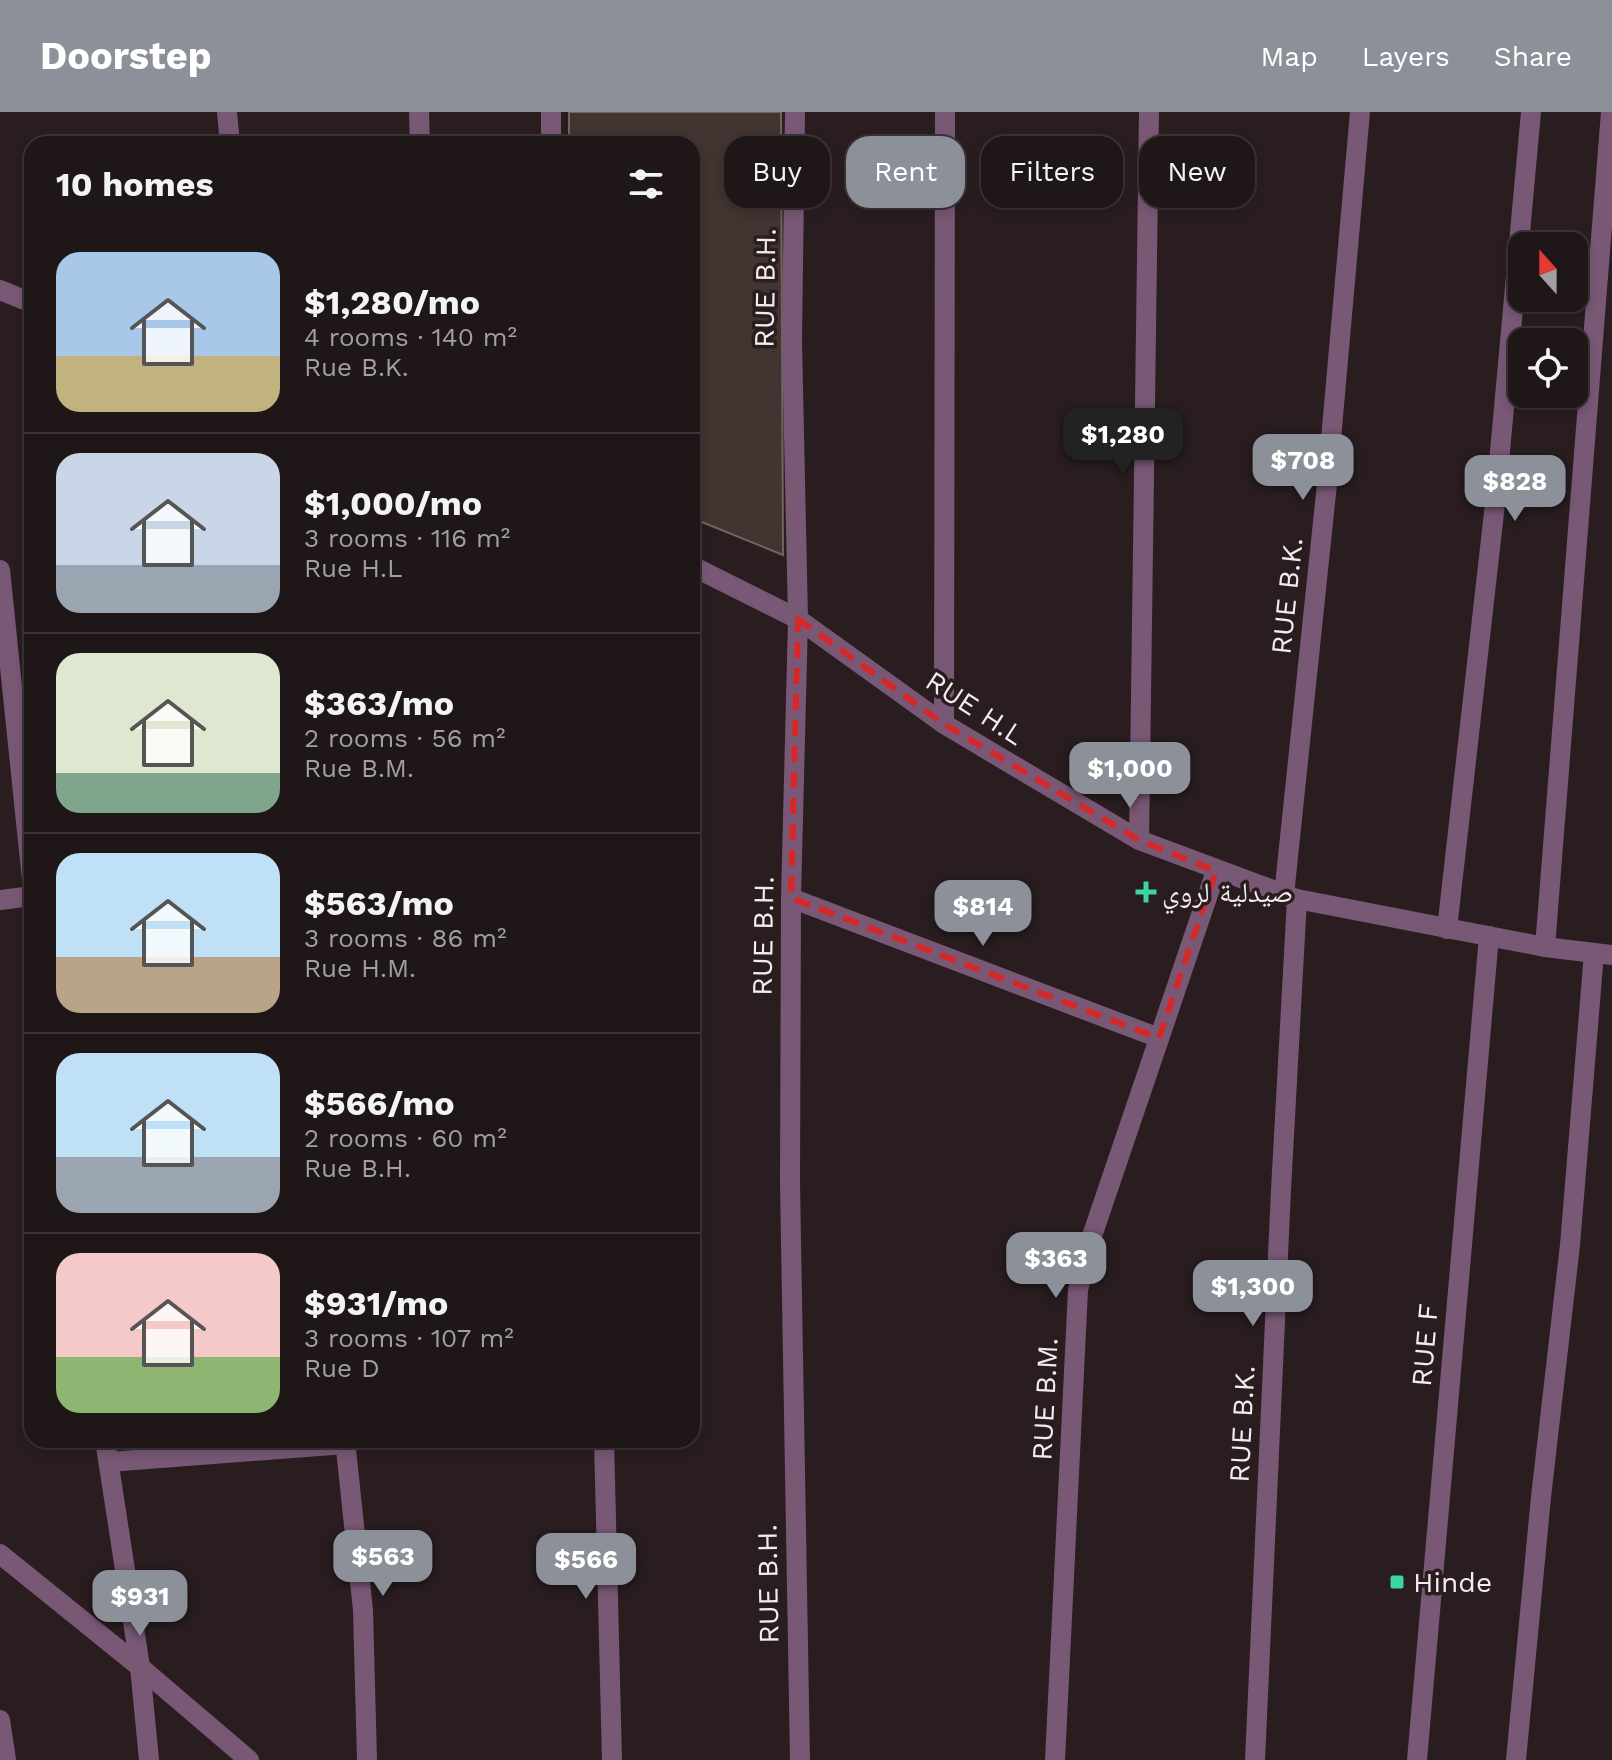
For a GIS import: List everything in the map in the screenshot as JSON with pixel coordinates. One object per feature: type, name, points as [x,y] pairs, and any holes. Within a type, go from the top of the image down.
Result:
[{"type":"street","points":[[227,112],[229,136]]},
{"type":"street","points":[[419,112],[420,136]]},
{"type":"street","points":[[551,112],[551,136]]},
{"type":"street","name":"RUE B.H.","points":[[795,112],[792,340],[798,619],[791,898],[790,1183],[800,1760]]},
{"type":"street","points":[[944,724],[945,112]]},
{"type":"street","points":[[1139,840],[1149,112]]},
{"type":"street","name":"RUE B.K.","points":[[1255,1760],[1291,897],[1360,112]]},
{"type":"street","points":[[1447,929],[1496,495],[1531,112]]},
{"type":"street","points":[[1545,947],[1611,112]]},
{"type":"street","points":[[0,290],[24,300]]},
{"type":"street","points":[[0,570],[24,802]]},
{"type":"street","name":"RUE H.L","points":[[700,570],[798,619],[944,724],[1139,840],[1291,897],[1545,947],[1603,954]]},
{"type":"street","name":"RUE B.M.","points":[[1055,1760],[1078,1290],[1091,1239],[1216,871]]},
{"type":"street","points":[[0,900],[24,897]]},
{"type":"street","points":[[791,898],[1159,1038]]},
{"type":"street","name":"RUE F","points":[[1417,1760],[1489,936]]},
{"type":"street","points":[[1516,1760],[1541,1497],[1603,954]]},
{"type":"street","points":[[106,1448],[140,1667],[149,1760]]},
{"type":"street","points":[[109,1462],[274,1448]]},
{"type":"street","points":[[346,1448],[363,1610],[367,1760]]},
{"type":"street","points":[[604,1448],[612,1760]]},
{"type":"street","points":[[0,1554],[249,1760]]},
{"type":"street","points":[[0,1720],[6,1760]]},
{"type":"highlighted area","points":[[798,619],[944,724],[1139,840],[1216,871],[1159,1038],[791,898]]},
{"type":"building","points":[[569,112],[781,112],[781,136],[724,136],[724,208],[781,208],[783,555],[700,521],[700,136],[569,136]]},
{"type":"place","name":"صيدلية لروي","points":[[1146,892]]},
{"type":"place","name":"Hinde","points":[[1397,1582]]}]
